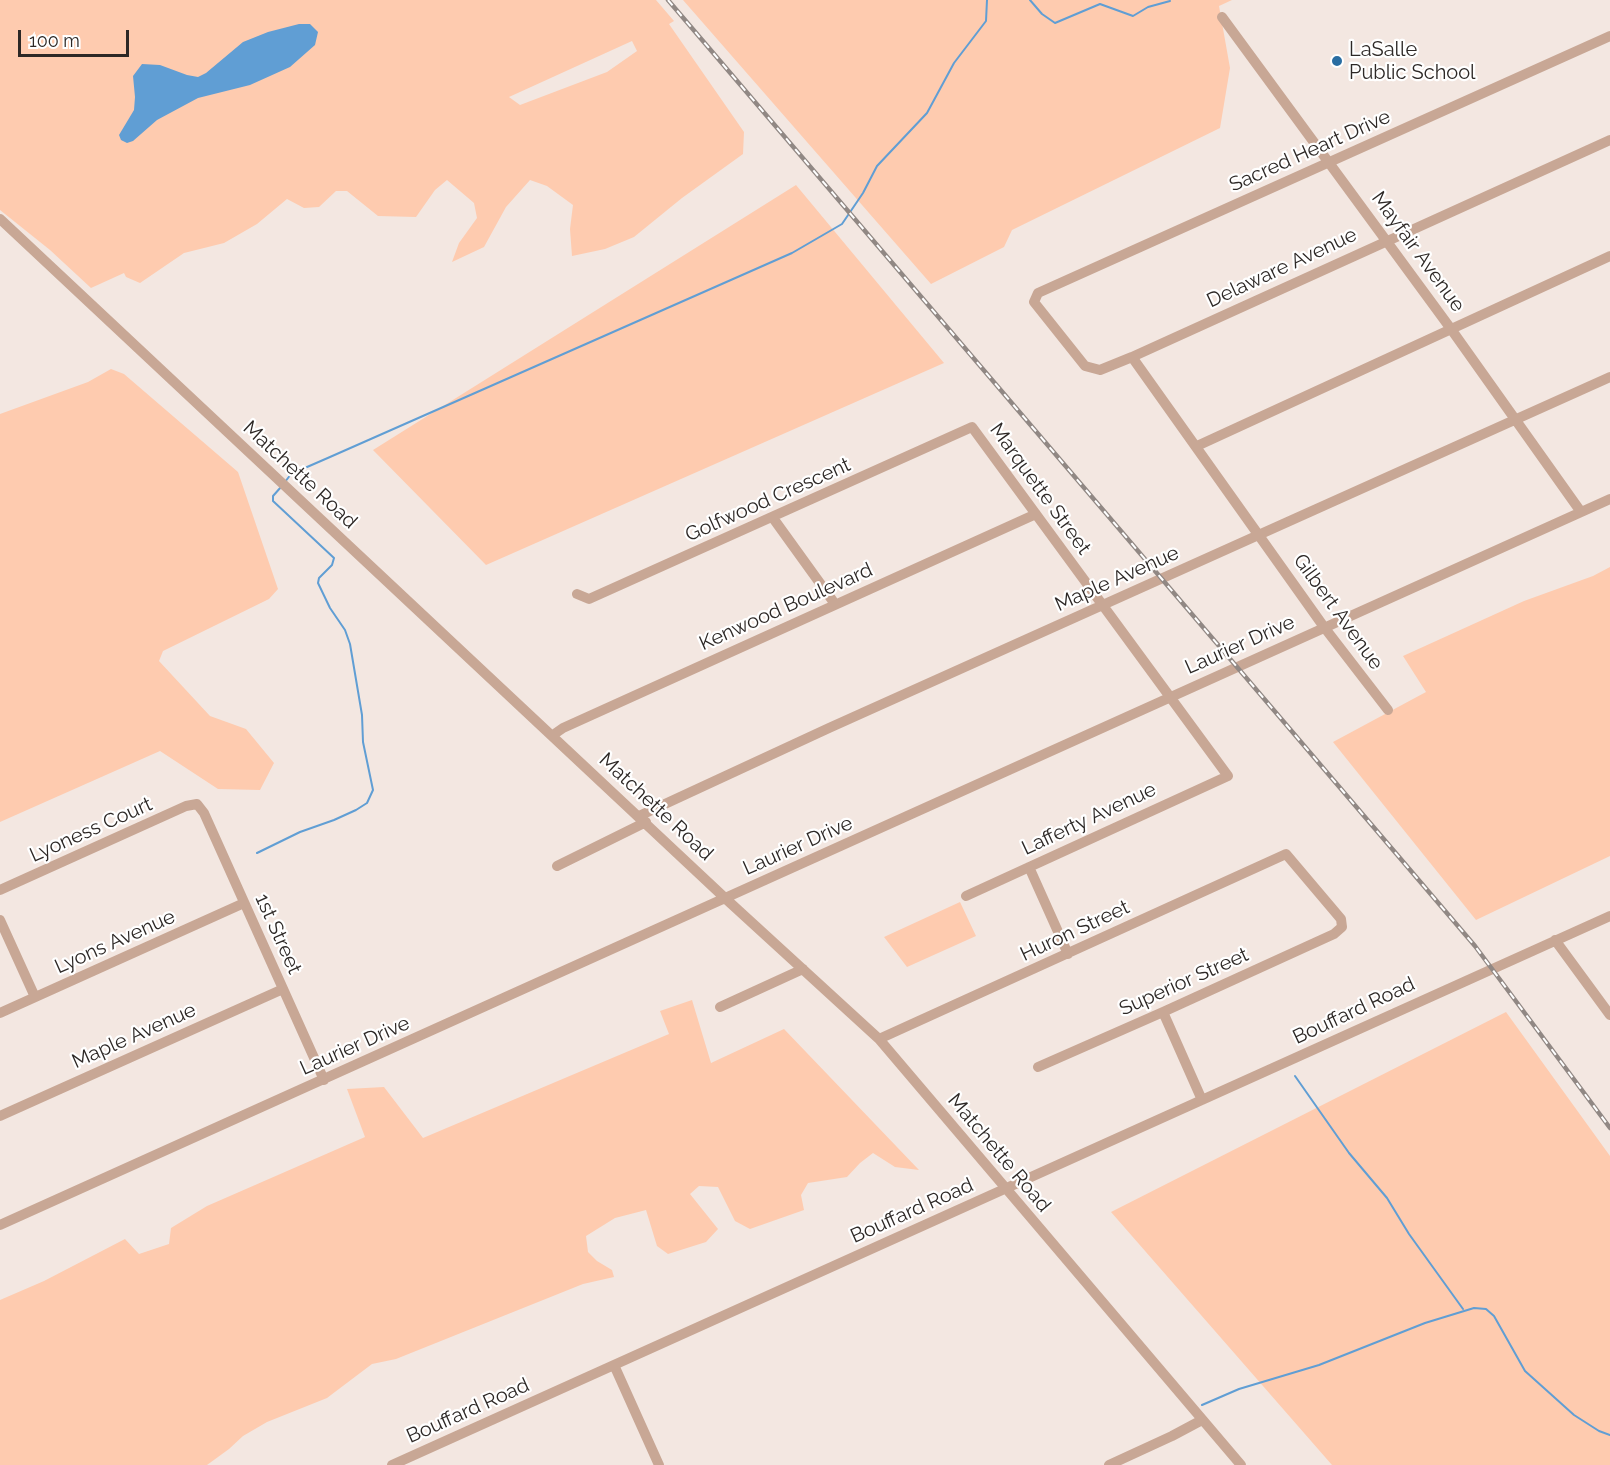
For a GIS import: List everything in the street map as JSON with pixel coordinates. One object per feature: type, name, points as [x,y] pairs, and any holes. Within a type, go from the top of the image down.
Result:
[{"type":"street","name":"Mayfair Avenue","points":[[1222,17],[1451,329],[1581,512]]},
{"type":"street","name":"Sacred Heart Drive","points":[[1100,370],[1085,366],[1035,306],[1034,297],[1038,293],[1610,36]]},
{"type":"street","name":"Delaware Avenue","points":[[1100,370],[1610,140]]},
{"type":"street","name":"Matchette Road","points":[[0,219],[726,899],[879,1039],[1241,1465]]},
{"type":"street","points":[[1197,446],[1610,255]]},
{"type":"street","name":"Gilbert Avenue","points":[[1132,357],[1324,627],[1388,710]]},
{"type":"street","name":"Maple Avenue","points":[[557,866],[643,819],[1103,605],[1610,376]]},
{"type":"street","name":"Marquette Street","points":[[972,427],[1228,776]]},
{"type":"street","name":"Golfwood Crescent","points":[[577,594],[589,599],[972,427]]},
{"type":"street","name":"Laurier Drive","points":[[0,1226],[1610,499]]},
{"type":"street","name":"Kenwood Boulevard","points":[[553,735],[562,728],[1036,514]]},
{"type":"street","points":[[773,518],[835,604]]},
{"type":"street","name":"Lafferty Avenue","points":[[966,896],[1228,776]]},
{"type":"street","name":"Lyoness Court","points":[[0,890],[186,806],[197,804]]},
{"type":"street","name":"1st Street","points":[[197,804],[204,813],[324,1080]]},
{"type":"street","name":"Superior Street","points":[[1038,1067],[1334,934],[1342,927],[1341,919],[1286,854]]},
{"type":"street","name":"Huron Street","points":[[879,1039],[1286,854]]},
{"type":"street","points":[[1029,867],[1068,954]]},
{"type":"street","name":"Lyons Avenue","points":[[0,1013],[244,903]]},
{"type":"street","name":"Bouffard Road","points":[[392,1465],[1610,915]]},
{"type":"street","points":[[0,920],[35,997]]},
{"type":"street","points":[[1555,940],[1610,1015]]},
{"type":"street","points":[[720,1007],[803,969]]},
{"type":"street","name":"Maple Avenue","points":[[0,1116],[283,989]]},
{"type":"street","points":[[1163,1012],[1202,1100]]},
{"type":"street","points":[[614,1365],[659,1465]]},
{"type":"street","points":[[1108,1465],[1202,1420]]},
{"type":"shaded area","points":[[0,0],[656,0],[674,21],[669,24],[744,132],[743,154],[682,198],[634,237],[605,249],[572,256],[570,229],[573,205],[547,186],[530,180],[506,207],[484,247],[452,262],[459,243],[477,218],[474,203],[447,180],[435,190],[416,217],[378,216],[347,191],[336,191],[319,207],[304,208],[287,199],[257,224],[224,243],[184,253],[140,283],[126,277],[124,273],[91,288],[50,250],[0,210]],"holes":[[[632,41],[637,51],[607,72],[520,105],[509,97]]]},
{"type":"shaded area","points":[[683,0],[1232,0],[1219,6],[1230,68],[1220,128],[1012,230],[1004,247],[931,284]]},
{"type":"shaded area","points":[[796,185],[944,363],[486,565],[373,450]]},
{"type":"shaded area","points":[[111,369],[124,374],[238,472],[278,589],[269,599],[163,651],[159,661],[210,716],[246,729],[274,763],[260,790],[218,789],[160,751],[0,822],[0,414],[88,382]]},
{"type":"shaded area","points":[[1610,567],[1610,856],[1476,920],[1333,742],[1426,692],[1403,656],[1524,601],[1593,576]]},
{"type":"shaded area","points":[[960,902],[976,936],[907,967],[884,937]]},
{"type":"shaded area","points":[[692,1000],[711,1063],[784,1029],[919,1170],[895,1167],[873,1153],[847,1177],[808,1183],[801,1195],[804,1210],[750,1229],[735,1221],[718,1187],[699,1186],[690,1194],[718,1229],[706,1242],[668,1254],[657,1246],[646,1210],[615,1218],[586,1236],[588,1252],[612,1270],[614,1277],[583,1284],[396,1359],[372,1364],[327,1398],[267,1422],[243,1436],[207,1465],[0,1465],[0,1300],[44,1281],[125,1239],[139,1254],[169,1244],[171,1228],[207,1206],[365,1137],[347,1089],[384,1087],[423,1138],[669,1034],[660,1011]]},
{"type":"shaded area","points":[[1506,1012],[1610,1156],[1610,1465],[1332,1465],[1111,1212]]},
{"type":"water","points":[[299,24],[310,24],[318,32],[315,45],[290,67],[250,85],[198,98],[157,120],[133,141],[127,143],[121,140],[119,135],[134,110],[133,76],[142,64],[160,65],[198,77],[243,42],[268,32]]},
{"type":"waterway","points":[[285,482],[291,474],[792,253],[842,224],[863,193],[877,166],[927,113],[954,63],[986,21],[987,0]]},
{"type":"waterway","points":[[1030,0],[1042,14],[1055,23],[1100,4],[1133,16],[1148,7],[1170,1]]},
{"type":"waterway","points":[[257,853],[300,832],[356,810],[367,803],[373,790],[363,742],[362,715],[350,644],[345,630],[330,608],[318,583],[319,578],[332,565],[334,558],[273,501],[273,496],[281,487]]},
{"type":"waterway","points":[[1295,1076],[1349,1153],[1387,1198],[1409,1234],[1463,1309]]},
{"type":"waterway","points":[[1202,1405],[1239,1389],[1319,1365],[1425,1323],[1474,1308],[1486,1309],[1494,1316],[1525,1371],[1574,1415],[1599,1431],[1610,1435]]},
{"type":"railway","points":[[668,0],[1475,946],[1610,1128]]},
{"type":"place","name":"LaSalle Public School","points":[[1337,61]]}]
